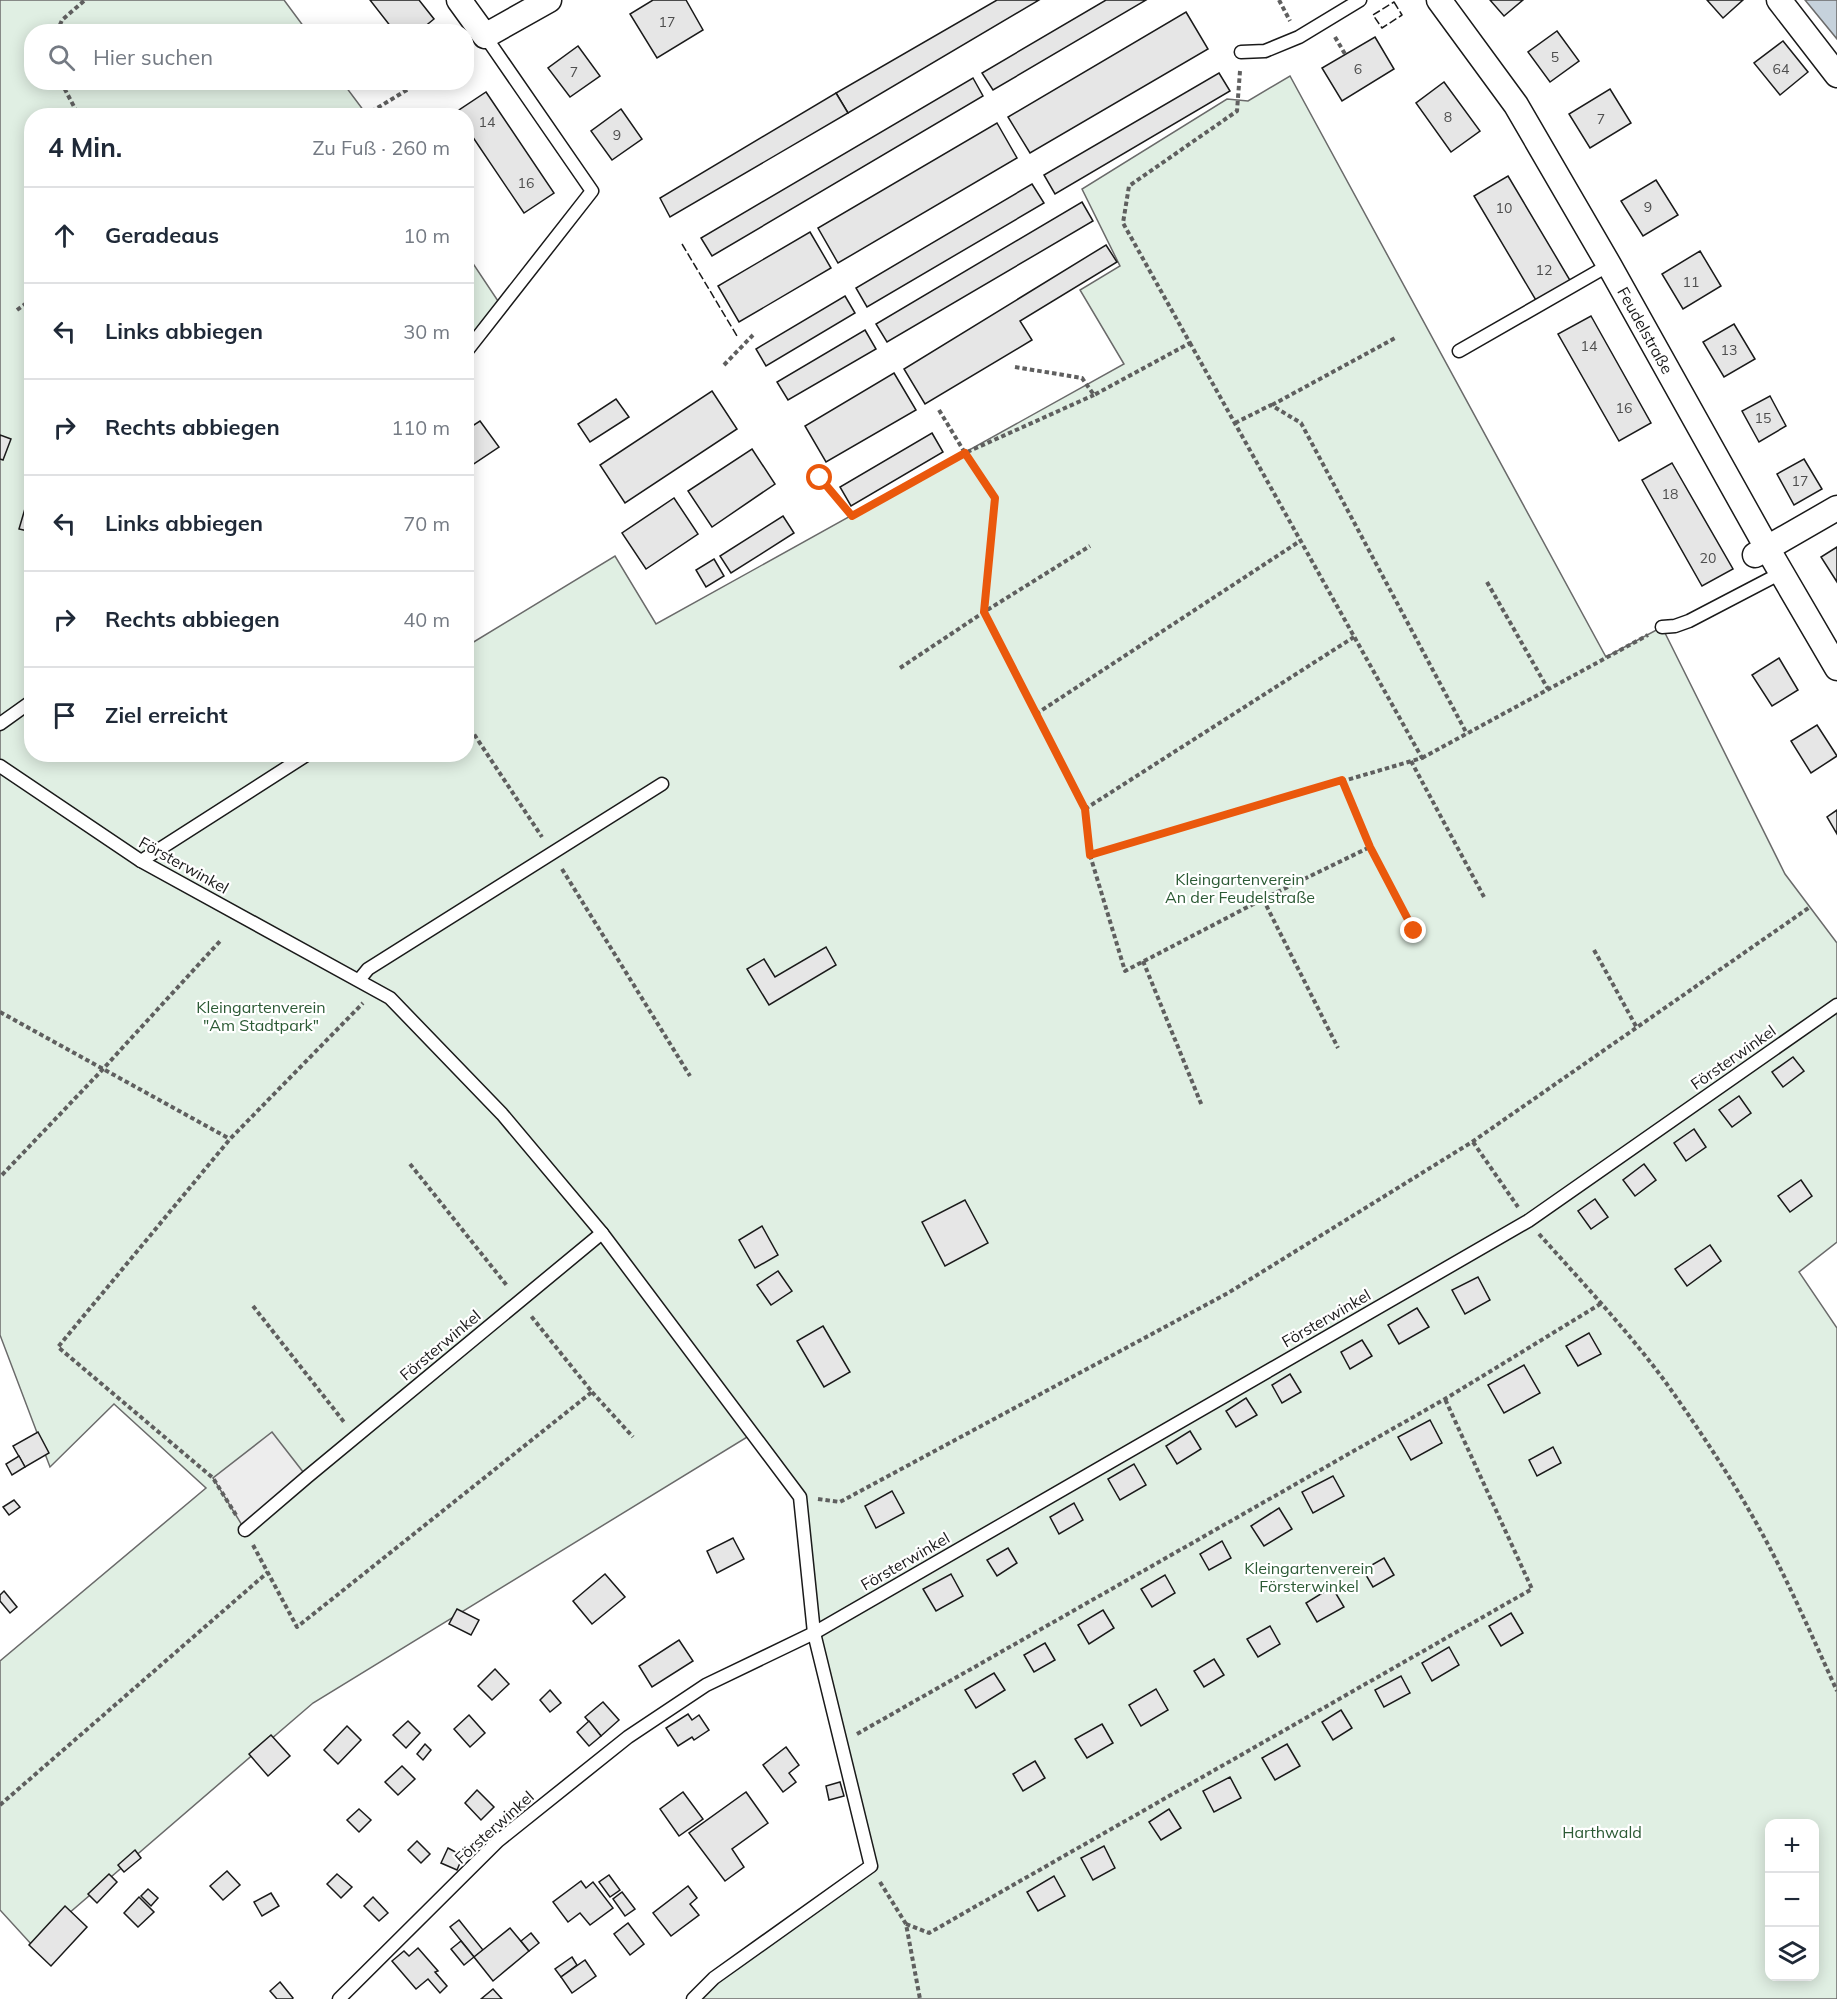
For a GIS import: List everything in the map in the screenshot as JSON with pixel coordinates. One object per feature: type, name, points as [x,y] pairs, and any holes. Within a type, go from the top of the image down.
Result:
[{"type":"street","points":[[459,0],[485,36],[549,0]]},
{"type":"street","name":"Feudelstraße","points":[[1439,0],[1516,105],[1609,265],[1761,552],[1781,573],[1837,668]]},
{"type":"street","points":[[1779,0],[1837,75]]},
{"type":"street","points":[[1761,552],[1837,508]]},
{"type":"lane","points":[[1241,52],[1265,51],[1299,37],[1360,0]]},
{"type":"lane","points":[[474,342],[592,191],[485,36]]},
{"type":"lane","points":[[1459,351],[1609,265]]},
{"type":"lane","points":[[474,332],[481,334]]},
{"type":"lane","points":[[1662,627],[1675,626],[1689,621],[1781,573]]},
{"type":"lane","points":[[0,724],[24,707]]},
{"type":"lane","points":[[141,861],[296,762]]},
{"type":"lane","name":"Försterwinkel","points":[[0,766],[141,861],[390,998],[502,1114],[602,1233],[800,1497]]},
{"type":"lane","points":[[359,980],[368,969],[662,784]]},
{"type":"lane","name":"Försterwinkel","points":[[339,1999],[498,1841],[628,1737],[706,1685],[814,1633],[1528,1221],[1837,1005]]},
{"type":"lane","name":"Försterwinkel","points":[[245,1530],[602,1233]]},
{"type":"lane","points":[[693,1999],[714,1978],[871,1866],[814,1633],[800,1497]]},
{"type":"path","points":[[60,24],[85,0]]},
{"type":"path","points":[[1333,34],[1345,54]]},
{"type":"path","points":[[1241,52],[1237,111],[1129,186],[1123,223],[1422,758]]},
{"type":"path","points":[[66,90],[75,108]]},
{"type":"path","points":[[377,108],[407,90]]},
{"type":"path","points":[[17,310],[24,305]]},
{"type":"path","points":[[724,365],[753,335]]},
{"type":"path","points":[[1234,423],[1397,337]]},
{"type":"path","points":[[820,478],[852,516],[965,453],[1094,395],[1190,343]]},
{"type":"path","points":[[1015,367],[1082,378],[1094,395]]},
{"type":"path","points":[[1271,405],[1300,423],[1467,734]]},
{"type":"path","points":[[939,410],[995,498],[984,612],[1085,809],[1090,855],[1125,971],[1263,899],[1370,847]]},
{"type":"path","points":[[1036,714],[1300,541]]},
{"type":"path","points":[[900,668],[1090,546]]},
{"type":"path","points":[[1487,582],[1548,689]]},
{"type":"path","points":[[1090,855],[1422,758],[1662,627]]},
{"type":"path","points":[[1085,809],[1354,637]]},
{"type":"path","points":[[474,734],[552,852],[690,1076]]},
{"type":"path","points":[[1411,761],[1484,897]]},
{"type":"path","points":[[1342,780],[1370,847],[1414,931]]},
{"type":"path","points":[[1263,899],[1338,1048]]},
{"type":"path","points":[[800,1497],[840,1502],[1228,1293],[1472,1142],[1810,907]]},
{"type":"path","points":[[2,1175],[104,1069],[221,940]]},
{"type":"path","points":[[1594,950],[1637,1028]]},
{"type":"path","points":[[1143,961],[1202,1106]]},
{"type":"path","points":[[376,990],[230,1139],[58,1347],[213,1478],[245,1530],[297,1627],[592,1392]]},
{"type":"path","points":[[0,1012],[230,1139]]},
{"type":"path","points":[[1472,1142],[1528,1221],[1602,1303],[1662,1378],[1734,1486],[1773,1554],[1837,1691]]},
{"type":"path","points":[[411,1164],[592,1392],[633,1437]]},
{"type":"path","points":[[841,1743],[1445,1399],[1602,1303]]},
{"type":"path","points":[[253,1306],[356,1436]]},
{"type":"path","points":[[906,1924],[929,1933],[1532,1589],[1445,1399]]},
{"type":"path","points":[[0,1805],[268,1572]]},
{"type":"path","points":[[871,1866],[906,1924],[920,1999]]},
{"type":"green space","points":[[0,0],[284,0],[302,24],[24,24],[24,90],[348,90],[362,108],[24,108],[24,762],[474,762],[474,642],[615,556],[656,624],[1124,364],[1080,290],[1120,266],[1082,189],[1227,99],[1248,101],[1290,76],[1606,657],[1662,627],[1785,874],[1837,943],[1837,1242],[1799,1272],[1837,1328],[1837,1999],[693,1999],[870,1866],[814,1633],[800,1497],[752,1434],[313,1703],[32,1945],[0,1910],[0,1661],[206,1488],[114,1404],[50,1467],[0,1335]]},
{"type":"green space","points":[[474,265],[502,307],[474,342]]},
{"type":"shaded area","points":[[1805,0],[1837,0],[1837,39]]},
{"type":"shaded area","points":[[272,1432],[307,1477],[245,1530],[213,1478]]},
{"type":"building","points":[[370,0],[419,0],[434,19],[428,24],[389,24]]},
{"type":"building","points":[[653,0],[686,0],[703,30],[657,58],[630,14]]},
{"type":"building","points":[[997,0],[1039,0],[848,113],[836,93]]},
{"type":"building","points":[[1106,0],[1146,0],[993,90],[982,73]]},
{"type":"building","points":[[1490,0],[1523,0],[1504,16]]},
{"type":"building","points":[[1707,0],[1743,0],[1723,18]]},
{"type":"building","points":[[1186,12],[1208,49],[1030,153],[1008,117]]},
{"type":"building","points":[[1557,31],[1579,61],[1550,82],[1528,52]]},
{"type":"building","points":[[1375,37],[1394,69],[1342,101],[1322,68]]},
{"type":"building","points":[[1783,41],[1808,72],[1780,95],[1754,63]]},
{"type":"building","points":[[578,46],[600,76],[570,97],[548,68]]},
{"type":"building","points":[[1219,73],[1230,91],[1055,194],[1044,175]]},
{"type":"building","points":[[973,78],[983,96],[712,256],[701,238]]},
{"type":"building","points":[[1444,82],[1480,131],[1451,152],[1416,103]]},
{"type":"building","points":[[1610,89],[1631,123],[1590,148],[1569,114]]},
{"type":"building","points":[[486,92],[554,193],[524,213],[474,139],[474,108],[462,108]]},
{"type":"building","points":[[836,93],[848,113],[670,217],[660,198]]},
{"type":"building","points":[[621,109],[642,139],[612,160],[591,131]]},
{"type":"building","points":[[997,123],[1017,158],[838,263],[818,228]]},
{"type":"building","points":[[1508,176],[1571,282],[1537,302],[1474,196]]},
{"type":"building","points":[[1656,180],[1678,215],[1643,236],[1621,201]]},
{"type":"building","points":[[1032,184],[1044,203],[867,307],[856,288]]},
{"type":"building","points":[[1082,202],[1093,221],[887,342],[876,324]]},
{"type":"building","points":[[810,232],[831,268],[739,322],[718,286]]},
{"type":"building","points":[[1106,245],[1117,262],[1020,321],[1032,340],[925,404],[904,369]]},
{"type":"building","points":[[1700,251],[1721,286],[1683,309],[1662,274]]},
{"type":"building","points":[[845,296],[855,313],[766,366],[756,349]]},
{"type":"building","points":[[1591,316],[1651,423],[1619,441],[1558,334]]},
{"type":"building","points":[[1734,324],[1755,359],[1724,377],[1703,342]]},
{"type":"building","points":[[865,330],[876,349],[788,400],[777,382]]},
{"type":"building","points":[[894,373],[916,410],[826,462],[805,426]]},
{"type":"building","points":[[712,391],[737,429],[625,503],[600,465]]},
{"type":"building","points":[[1770,396],[1786,426],[1759,442],[1742,411]]},
{"type":"building","points":[[616,399],[629,417],[590,442],[578,424]]},
{"type":"building","points":[[480,421],[499,447],[474,464],[474,425]]},
{"type":"building","points":[[932,433],[943,452],[851,506],[840,487]]},
{"type":"building","points":[[0,435],[11,439],[3,460],[0,459]]},
{"type":"building","points":[[752,449],[775,484],[712,527],[688,491]]},
{"type":"building","points":[[1804,459],[1822,489],[1794,505],[1777,474]]},
{"type":"building","points":[[1672,463],[1733,569],[1702,586],[1642,480]]},
{"type":"building","points":[[674,498],[698,534],[646,569],[622,533]]},
{"type":"building","points":[[24,512],[24,530],[19,529]]},
{"type":"building","points":[[783,516],[794,533],[731,573],[720,556]]},
{"type":"building","points":[[1837,547],[1837,582],[1821,557]]},
{"type":"building","points":[[714,559],[724,576],[706,587],[696,570]]},
{"type":"building","points":[[1779,658],[1798,690],[1772,706],[1752,675]]},
{"type":"building","points":[[1817,725],[1837,756],[1811,773],[1791,741]]},
{"type":"building","points":[[1837,810],[1837,834],[1827,817]]},
{"type":"building","points":[[826,947],[836,965],[769,1005],[747,969],[764,959],[775,977]]},
{"type":"building","points":[[1793,1057],[1804,1071],[1783,1087],[1772,1072]]},
{"type":"building","points":[[1739,1096],[1751,1113],[1732,1127],[1719,1110]]},
{"type":"building","points":[[1694,1129],[1706,1147],[1686,1161],[1674,1143]]},
{"type":"building","points":[[1644,1164],[1656,1180],[1635,1196],[1623,1180]]},
{"type":"building","points":[[1801,1180],[1812,1196],[1790,1212],[1778,1196]]},
{"type":"building","points":[[1595,1199],[1608,1217],[1591,1229],[1578,1211]]},
{"type":"building","points":[[965,1200],[988,1243],[945,1266],[922,1222]]},
{"type":"building","points":[[762,1226],[778,1255],[755,1268],[739,1240]]},
{"type":"building","points":[[1710,1245],[1721,1261],[1687,1286],[1675,1269]]},
{"type":"building","points":[[778,1271],[792,1291],[771,1305],[757,1285]]},
{"type":"building","points":[[1478,1277],[1490,1300],[1465,1314],[1452,1290]]},
{"type":"building","points":[[1417,1308],[1429,1327],[1399,1344],[1388,1325]]},
{"type":"building","points":[[823,1326],[850,1372],[824,1387],[797,1341]]},
{"type":"building","points":[[1589,1333],[1601,1354],[1578,1366],[1566,1346]]},
{"type":"building","points":[[1362,1340],[1372,1356],[1350,1369],[1341,1352]]},
{"type":"building","points":[[1524,1365],[1540,1393],[1504,1413],[1488,1385]]},
{"type":"building","points":[[1290,1374],[1301,1392],[1282,1403],[1272,1385]]},
{"type":"building","points":[[1246,1398],[1257,1415],[1236,1427],[1226,1411]]},
{"type":"building","points":[[1430,1420],[1442,1443],[1411,1460],[1398,1437]]},
{"type":"building","points":[[1190,1431],[1201,1449],[1177,1464],[1166,1446]]},
{"type":"building","points":[[38,1432],[49,1453],[25,1467],[13,1446]]},
{"type":"building","points":[[1553,1447],[1561,1463],[1537,1476],[1529,1460]]},
{"type":"building","points":[[19,1456],[25,1467],[12,1475],[6,1464]]},
{"type":"building","points":[[1134,1464],[1146,1485],[1120,1500],[1108,1479]]},
{"type":"building","points":[[1333,1476],[1344,1496],[1313,1513],[1302,1492]]},
{"type":"building","points":[[892,1491],[904,1513],[876,1528],[865,1506]]},
{"type":"building","points":[[14,1500],[20,1507],[9,1515],[3,1507]]},
{"type":"building","points":[[1074,1503],[1083,1520],[1059,1534],[1050,1517]]},
{"type":"building","points":[[1279,1508],[1292,1529],[1264,1546],[1251,1526]]},
{"type":"building","points":[[733,1538],[744,1559],[717,1573],[707,1551]]},
{"type":"building","points":[[1222,1541],[1231,1558],[1209,1570],[1200,1554]]},
{"type":"building","points":[[1008,1548],[1017,1563],[997,1576],[987,1560]]},
{"type":"building","points":[[1384,1558],[1394,1575],[1373,1587],[1363,1570]]},
{"type":"building","points":[[605,1574],[625,1597],[592,1624],[573,1601]]},
{"type":"building","points":[[951,1574],[963,1596],[936,1611],[923,1589]]},
{"type":"building","points":[[1165,1575],[1175,1593],[1152,1607],[1141,1589]]},
{"type":"building","points":[[1332,1587],[1344,1607],[1317,1622],[1306,1603]]},
{"type":"building","points":[[4,1591],[17,1607],[10,1613],[0,1601],[0,1595]]},
{"type":"building","points":[[457,1609],[479,1620],[471,1635],[449,1624]]},
{"type":"building","points":[[1103,1610],[1114,1628],[1089,1644],[1078,1625]]},
{"type":"building","points":[[1511,1613],[1523,1633],[1501,1646],[1489,1626]]},
{"type":"building","points":[[1270,1626],[1280,1644],[1258,1657],[1247,1639]]},
{"type":"building","points":[[679,1640],[693,1661],[652,1687],[639,1666]]},
{"type":"building","points":[[1045,1643],[1055,1660],[1034,1672],[1024,1655]]},
{"type":"building","points":[[1449,1647],[1459,1665],[1432,1681],[1422,1663]]},
{"type":"building","points":[[1214,1659],[1224,1675],[1204,1687],[1194,1671]]},
{"type":"building","points":[[495,1669],[509,1684],[492,1700],[478,1686]]},
{"type":"building","points":[[994,1673],[1005,1690],[976,1708],[965,1690]]},
{"type":"building","points":[[1401,1676],[1410,1693],[1384,1707],[1375,1690]]},
{"type":"building","points":[[1156,1689],[1168,1710],[1141,1726],[1129,1705]]},
{"type":"building","points":[[550,1690],[561,1703],[550,1712],[540,1700]]},
{"type":"building","points":[[603,1702],[619,1720],[601,1736],[585,1717]]},
{"type":"building","points":[[1341,1710],[1352,1728],[1333,1740],[1322,1722]]},
{"type":"building","points":[[688,1714],[692,1720],[699,1715],[709,1730],[694,1740],[692,1737],[678,1746],[666,1728]]},
{"type":"building","points":[[469,1715],[485,1733],[470,1747],[454,1729]]},
{"type":"building","points":[[408,1721],[420,1733],[406,1748],[393,1735]]},
{"type":"building","points":[[589,1721],[601,1736],[589,1746],[577,1732]]},
{"type":"building","points":[[1102,1724],[1113,1743],[1087,1758],[1075,1739]]},
{"type":"building","points":[[347,1726],[361,1740],[338,1764],[324,1750]]},
{"type":"building","points":[[271,1735],[290,1756],[268,1776],[249,1754]]},
{"type":"building","points":[[425,1744],[431,1750],[423,1760],[417,1754]]},
{"type":"building","points":[[1287,1744],[1300,1766],[1275,1780],[1262,1758]]},
{"type":"building","points":[[786,1747],[799,1765],[789,1773],[796,1782],[783,1792],[763,1765]]},
{"type":"building","points":[[1035,1761],[1045,1778],[1023,1791],[1013,1774]]},
{"type":"building","points":[[402,1766],[415,1779],[398,1795],[385,1782]]},
{"type":"building","points":[[1230,1777],[1241,1798],[1214,1812],[1203,1791]]},
{"type":"building","points":[[840,1782],[844,1796],[829,1800],[826,1786]]},
{"type":"building","points":[[477,1790],[494,1807],[481,1820],[465,1803]]},
{"type":"building","points":[[683,1792],[703,1819],[679,1836],[660,1809]]},
{"type":"building","points":[[746,1792],[768,1823],[732,1849],[744,1867],[725,1881],[689,1833]]},
{"type":"building","points":[[359,1809],[371,1820],[359,1832],[347,1820]]},
{"type":"building","points":[[1169,1809],[1181,1828],[1161,1840],[1149,1822]]},
{"type":"building","points":[[417,1841],[430,1854],[421,1863],[408,1850]]},
{"type":"building","points":[[1104,1846],[1115,1868],[1093,1880],[1081,1858]]},
{"type":"building","points":[[448,1848],[463,1856],[457,1870],[441,1863]]},
{"type":"building","points":[[135,1850],[141,1858],[124,1872],[118,1865]]},
{"type":"building","points":[[227,1871],[240,1885],[223,1900],[210,1886]]},
{"type":"building","points":[[109,1874],[117,1882],[97,1903],[88,1894]]},
{"type":"building","points":[[337,1874],[352,1887],[341,1898],[327,1884]]},
{"type":"building","points":[[609,1875],[620,1890],[610,1897],[599,1882]]},
{"type":"building","points":[[1054,1876],[1065,1896],[1038,1911],[1027,1892]]},
{"type":"building","points":[[581,1881],[586,1888],[593,1882],[613,1908],[590,1925],[580,1913],[568,1922],[553,1902]]},
{"type":"building","points":[[688,1886],[697,1898],[690,1904],[699,1915],[671,1936],[653,1913]]},
{"type":"building","points":[[148,1889],[158,1898],[151,1906],[141,1896]]},
{"type":"building","points":[[622,1892],[635,1909],[625,1916],[613,1899]]},
{"type":"building","points":[[271,1893],[279,1906],[262,1916],[254,1902]]},
{"type":"building","points":[[139,1897],[154,1912],[138,1927],[124,1913]]},
{"type":"building","points":[[373,1897],[388,1913],[379,1921],[364,1906]]},
{"type":"building","points":[[65,1906],[87,1927],[51,1966],[29,1945]]},
{"type":"building","points":[[459,1920],[483,1950],[474,1957],[450,1927]]},
{"type":"building","points":[[628,1923],[644,1944],[630,1955],[614,1934]]},
{"type":"building","points":[[510,1928],[529,1951],[493,1981],[474,1957]]},
{"type":"building","points":[[531,1933],[539,1943],[529,1951],[521,1941]]},
{"type":"building","points":[[461,1941],[474,1957],[464,1965],[451,1949]]},
{"type":"building","points":[[418,1948],[438,1971],[435,1972],[447,1986],[440,1993],[428,1979],[416,1989],[392,1961],[404,1951],[409,1956]]},
{"type":"building","points":[[572,1957],[577,1965],[561,1977],[555,1969]]},
{"type":"building","points":[[585,1960],[596,1976],[572,1993],[561,1977]]},
{"type":"building","points":[[280,1982],[292,1999],[277,1999],[270,1991]]},
{"type":"building","points":[[493,1989],[502,1999],[481,1999]]},
{"type":"fence","points":[[1394,2],[1402,15],[1382,28],[1373,15],[1394,2]]},
{"type":"fence","points":[[682,244],[737,336]]},
{"type":"route","points":[[820,478],[852,516],[965,453],[995,498],[984,612],[1085,809],[1090,855],[1342,780],[1370,847],[1414,931]]},
{"type":"park label","name":"Kleingartenverein An der Feudelstraße","points":[[1240,888]]},
{"type":"park label","name":"Kleingartenverein \"Am Stadtpark\"","points":[[261,1016]]},
{"type":"park label","name":"Kleingartenverein Försterwinkel","points":[[1309,1577]]},
{"type":"park label","name":"Harthwald","points":[[1602,1832]]}]
